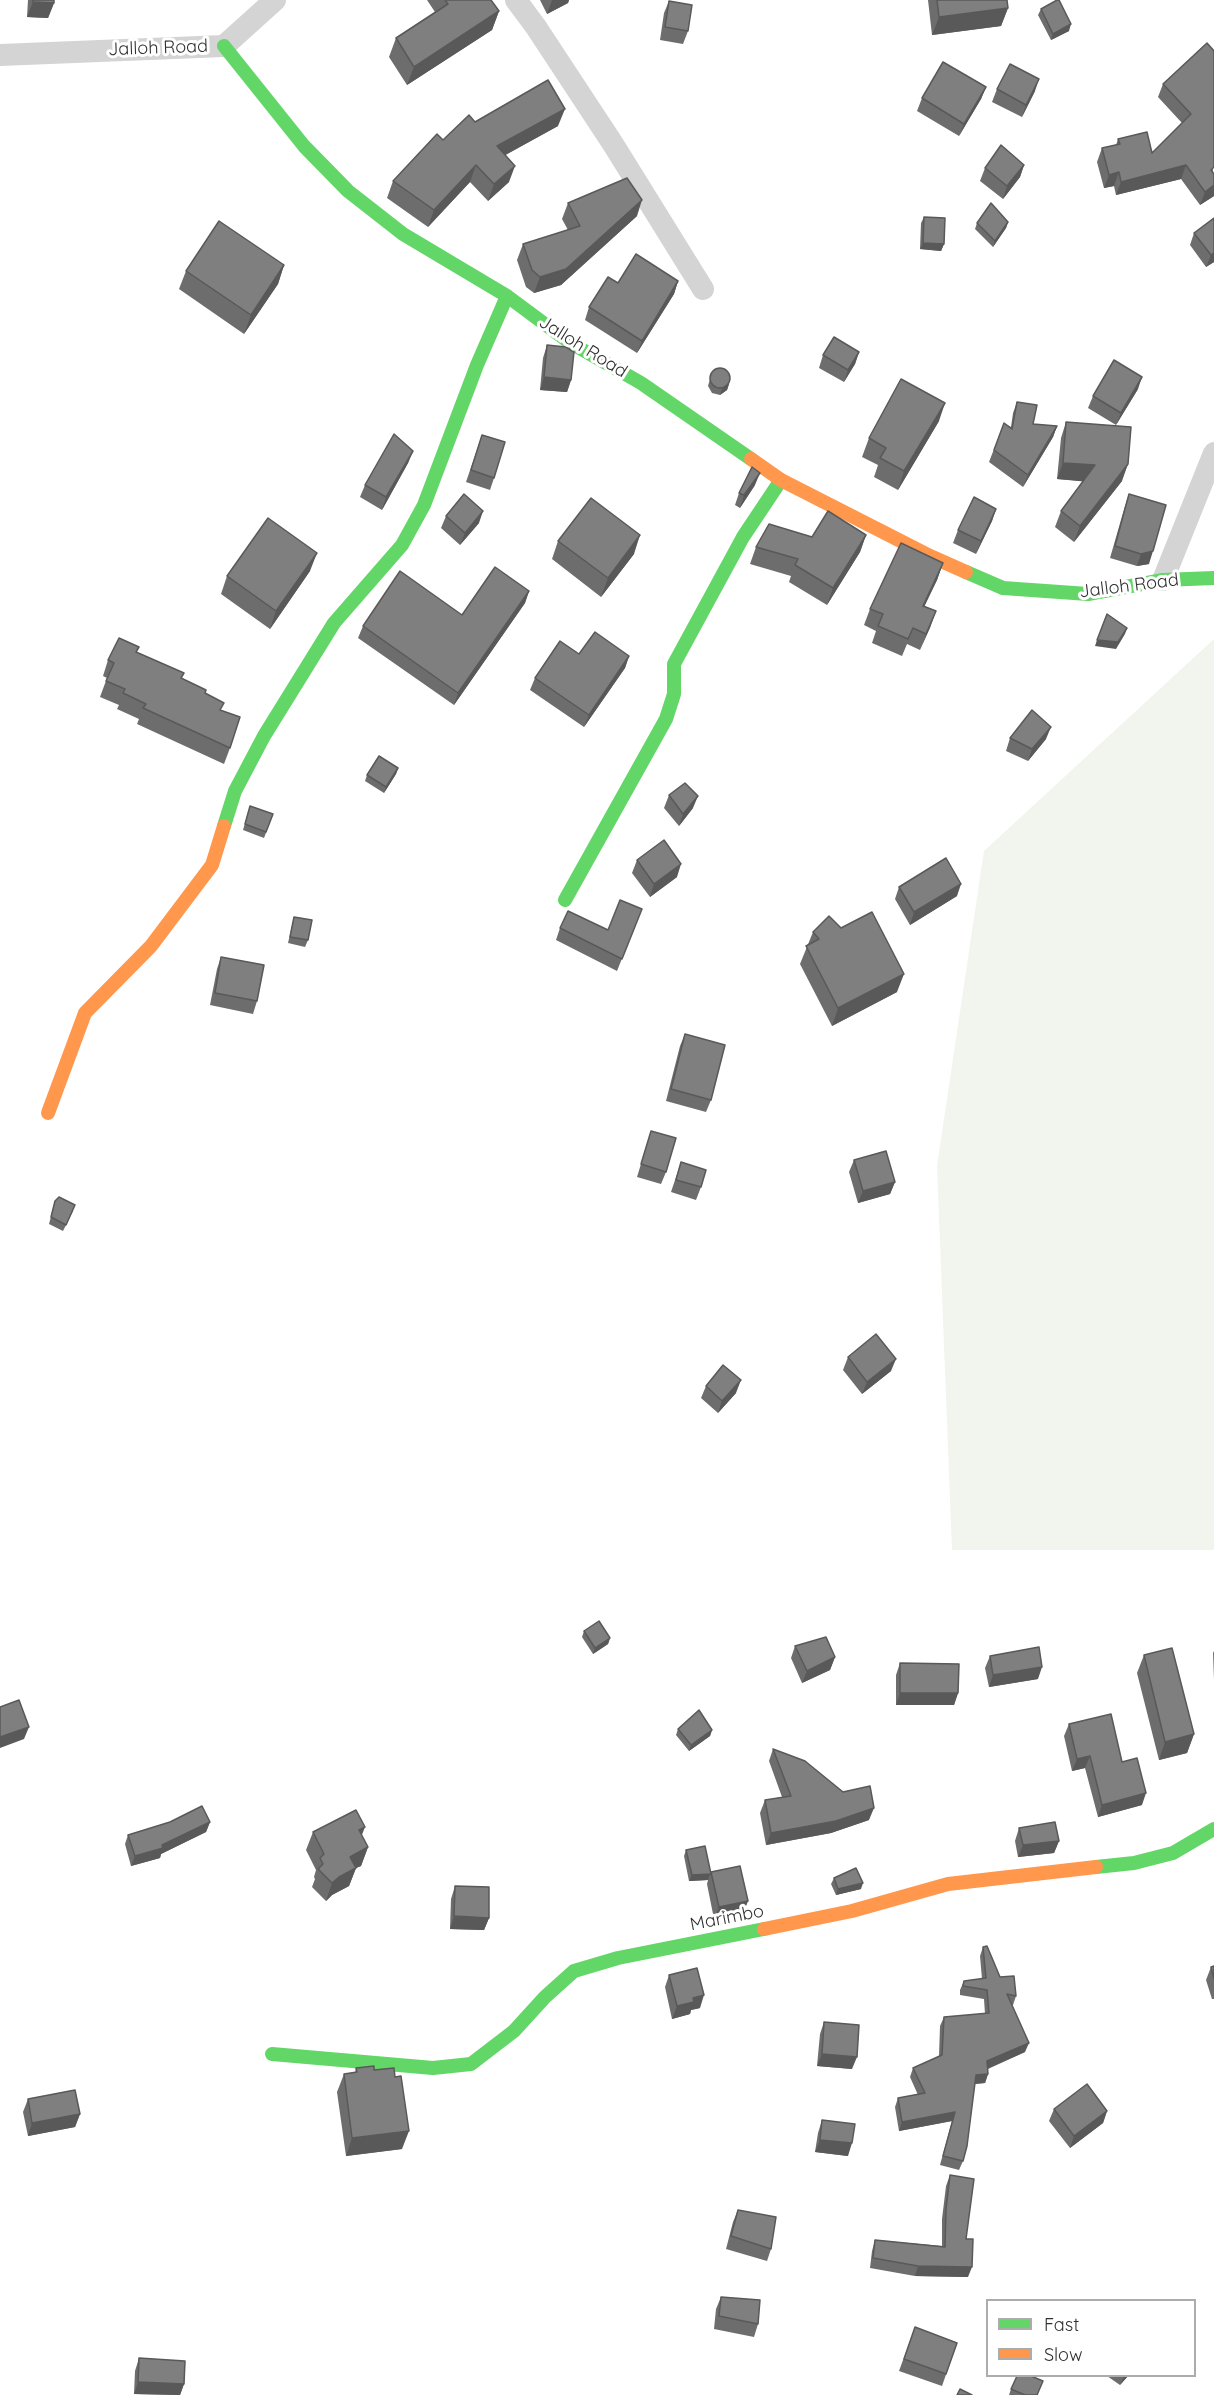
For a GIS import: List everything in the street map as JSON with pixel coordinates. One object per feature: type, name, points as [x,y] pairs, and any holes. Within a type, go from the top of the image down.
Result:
[{"type":"street","points":[[224,46],[275,0]]},
{"type":"street","points":[[516,0],[613,144],[703,289]]},
{"type":"street","name":"Jalloh Road","points":[[0,55],[224,46],[304,146],[348,191],[403,234],[507,297],[569,342],[641,383],[781,480],[930,556],[1003,588],[1088,594],[1163,580],[1214,578]]},
{"type":"street","points":[[48,1113],[85,1013],[151,946],[212,865],[235,791],[270,727],[334,623],[402,545],[424,505],[477,365],[507,297]]},
{"type":"street","points":[[1163,580],[1214,453]]},
{"type":"street","points":[[565,900],[666,719],[674,694],[674,664],[743,537],[781,480]]},
{"type":"street","name":"Marimbo","points":[[272,2054],[433,2068],[471,2064],[514,2031],[545,1997],[574,1971],[618,1958],[852,1911],[948,1884],[1134,1863],[1173,1853],[1214,1829]]},
{"type":"shaded area","points":[[1214,639],[1214,1550],[952,1550],[937,1166],[984,851]]},
{"type":"building","points":[[33,0],[54,0],[54,3],[33,2]]},
{"type":"building","points":[[445,0],[491,0],[499,11],[414,67],[396,38],[448,4]]},
{"type":"building","points":[[937,0],[1007,0],[1008,8],[939,17]]},
{"type":"building","points":[[1057,0],[1071,24],[1053,34],[1041,9]]},
{"type":"building","points":[[669,1],[692,5],[688,31],[665,27]]},
{"type":"building","points":[[1207,43],[1214,51],[1214,167],[1211,170],[1214,174],[1214,185],[1205,192],[1186,165],[1121,182],[1119,172],[1109,175],[1102,148],[1120,144],[1118,139],[1147,132],[1152,153],[1191,114],[1163,84]]},
{"type":"building","points":[[943,62],[986,87],[964,124],[922,98]]},
{"type":"building","points":[[1010,64],[1039,79],[1026,105],[997,89]]},
{"type":"building","points":[[548,80],[565,109],[497,146],[515,166],[494,184],[476,165],[434,210],[393,181],[437,134],[443,140],[469,115],[475,122]]},
{"type":"building","points":[[1001,145],[1024,165],[1007,186],[985,168]]},
{"type":"building","points":[[627,178],[642,200],[566,269],[540,277],[532,270],[523,244],[580,226],[568,203]]},
{"type":"building","points":[[991,203],[1008,222],[995,241],[977,223]]},
{"type":"building","points":[[924,217],[945,218],[944,244],[923,243]]},
{"type":"building","points":[[1214,218],[1214,253],[1211,255],[1194,233]]},
{"type":"building","points":[[219,221],[284,265],[251,315],[186,271]]},
{"type":"building","points":[[636,254],[678,281],[642,341],[589,307],[608,277],[618,283]]},
{"type":"building","points":[[834,337],[859,352],[848,370],[823,355]]},
{"type":"building","points":[[547,345],[566,347],[574,352],[571,380],[544,377]]},
{"type":"building","points":[[1114,360],[1142,377],[1121,413],[1093,396]]},
{"type":"building","points":[[720,368],[727,371],[730,378],[727,385],[720,388],[713,385],[710,378],[713,371]]},
{"type":"building","points":[[901,379],[945,403],[904,471],[880,458],[886,448],[869,438]]},
{"type":"building","points":[[1017,402],[1037,405],[1033,424],[1057,426],[1028,475],[994,450],[1004,423],[1012,429]]},
{"type":"building","points":[[1066,422],[1131,427],[1128,464],[1080,526],[1061,511],[1095,465],[1063,463]]},
{"type":"building","points":[[394,434],[413,451],[386,497],[365,485]]},
{"type":"building","points":[[482,435],[505,442],[494,478],[471,470]]},
{"type":"building","points":[[752,467],[760,473],[744,495],[739,493]]},
{"type":"building","points":[[464,494],[483,511],[465,533],[446,516]]},
{"type":"building","points":[[1129,494],[1166,505],[1153,551],[1141,554],[1115,546]]},
{"type":"building","points":[[974,497],[996,509],[981,541],[958,530]]},
{"type":"building","points":[[591,498],[640,535],[608,578],[558,541]]},
{"type":"building","points":[[828,511],[866,535],[833,588],[795,565],[798,559],[756,547],[769,524],[812,537]]},
{"type":"building","points":[[268,518],[317,553],[276,611],[227,576]]},
{"type":"building","points":[[901,543],[943,563],[923,606],[936,611],[926,634],[913,628],[908,639],[878,626],[883,614],[870,609]]},
{"type":"building","points":[[495,567],[529,591],[458,693],[363,626],[400,571],[462,615]]},
{"type":"building","points":[[1107,614],[1127,628],[1118,642],[1097,640]]},
{"type":"building","points":[[595,632],[629,656],[589,715],[535,678],[560,641],[579,654]]},
{"type":"building","points":[[119,638],[139,647],[136,652],[184,673],[181,678],[206,690],[205,693],[224,703],[220,710],[240,717],[230,748],[143,708],[146,704],[123,693],[125,689],[106,681],[114,663],[108,660]]},
{"type":"building","points":[[1032,710],[1051,727],[1032,749],[1010,738]]},
{"type":"building","points":[[379,756],[398,768],[386,787],[367,775]]},
{"type":"building","points":[[685,783],[698,796],[683,814],[669,795]]},
{"type":"building","points":[[250,806],[273,814],[266,832],[245,824]]},
{"type":"building","points":[[664,840],[681,864],[654,884],[637,860]]},
{"type":"building","points":[[946,858],[961,884],[914,912],[899,887]]},
{"type":"building","points":[[620,900],[642,909],[622,959],[560,928],[568,911],[608,930]]},
{"type":"building","points":[[872,912],[904,974],[838,1008],[806,946],[819,939],[813,932],[829,916],[841,928]]},
{"type":"building","points":[[294,917],[312,920],[308,940],[290,937]]},
{"type":"building","points":[[221,957],[264,965],[257,1001],[215,993]]},
{"type":"building","points":[[685,1034],[725,1045],[711,1100],[671,1089]]},
{"type":"building","points":[[651,1131],[676,1138],[666,1172],[641,1164]]},
{"type":"building","points":[[886,1151],[895,1182],[863,1191],[854,1160]]},
{"type":"building","points":[[681,1162],[706,1170],[701,1187],[676,1180]]},
{"type":"building","points":[[59,1197],[75,1205],[66,1225],[51,1217],[55,1201]]},
{"type":"building","points":[[876,1334],[896,1359],[867,1382],[848,1357]]},
{"type":"building","points":[[723,1365],[741,1380],[722,1401],[706,1386]]},
{"type":"building","points":[[599,1621],[610,1638],[595,1648],[584,1631]]},
{"type":"building","points":[[826,1637],[835,1657],[807,1671],[795,1646]]},
{"type":"building","points":[[1039,1647],[1042,1667],[993,1675],[990,1656]]},
{"type":"building","points":[[1172,1648],[1194,1734],[1165,1742],[1144,1655]]},
{"type":"building","points":[[900,1663],[959,1664],[958,1693],[900,1693]]},
{"type":"building","points":[[19,1700],[29,1727],[0,1737],[0,1707]]},
{"type":"building","points":[[699,1710],[712,1730],[691,1745],[678,1729]]},
{"type":"building","points":[[1111,1714],[1122,1762],[1137,1758],[1146,1793],[1102,1805],[1090,1756],[1077,1759],[1069,1724]]},
{"type":"building","points":[[773,1749],[805,1761],[843,1792],[870,1786],[874,1808],[836,1821],[771,1833],[765,1800],[791,1796]]},
{"type":"building","points":[[202,1806],[210,1822],[162,1845],[163,1848],[135,1856],[128,1835],[170,1822]]},
{"type":"building","points":[[356,1810],[365,1827],[359,1830],[368,1847],[350,1857],[356,1868],[332,1883],[318,1869],[323,1864],[320,1858],[324,1854],[313,1832]]},
{"type":"building","points":[[1055,1822],[1059,1841],[1023,1845],[1019,1828]]},
{"type":"building","points":[[705,1846],[711,1874],[692,1875],[686,1850]]},
{"type":"building","points":[[740,1866],[748,1901],[719,1907],[711,1872]]},
{"type":"building","points":[[856,1868],[863,1883],[838,1889],[834,1878]]},
{"type":"building","points":[[455,1886],[489,1887],[489,1918],[454,1916]]},
{"type":"building","points":[[987,1946],[1000,1977],[1014,1976],[1016,1996],[1007,1994],[1029,2043],[987,2061],[988,2074],[976,2075],[963,2161],[943,2156],[955,2112],[902,2122],[898,2098],[925,2093],[913,2068],[942,2055],[944,2017],[989,2013],[987,1990],[963,1986],[964,1981],[986,1978],[983,1947]]},
{"type":"building","points":[[697,1968],[704,1995],[693,1998],[694,2002],[677,2006],[669,1975]]},
{"type":"building","points":[[824,2022],[859,2025],[857,2057],[822,2054]]},
{"type":"building","points":[[374,2066],[374,2070],[394,2068],[395,2077],[401,2076],[409,2131],[352,2138],[344,2074],[357,2072],[356,2068]]},
{"type":"building","points":[[1087,2084],[1107,2111],[1074,2136],[1054,2109]]},
{"type":"building","points":[[75,2090],[80,2114],[32,2123],[28,2099]]},
{"type":"building","points":[[822,2120],[855,2124],[852,2143],[820,2140]]},
{"type":"building","points":[[950,2175],[974,2179],[966,2239],[973,2239],[972,2267],[918,2266],[873,2258],[875,2240],[945,2247]]},
{"type":"building","points":[[738,2210],[776,2217],[771,2249],[731,2236]]},
{"type":"building","points":[[721,2297],[760,2300],[758,2324],[719,2316]]},
{"type":"building","points":[[915,2327],[957,2343],[946,2374],[904,2359]]},
{"type":"building","points":[[139,2358],[185,2361],[184,2384],[138,2382]]},
{"type":"building","points":[[1017,2377],[1033,2377],[1043,2381],[1037,2395],[1025,2395],[1011,2389]]},
{"type":"building","points":[[960,2389],[972,2395],[957,2395]]},
{"type":"traffic: fast","points":[[224,46],[304,146],[348,191],[403,234],[507,296],[569,342],[641,383],[751,459]]},
{"type":"traffic: fast","points":[[224,826],[235,791],[264,736],[334,623],[402,545],[424,505],[477,365],[507,296]]},
{"type":"traffic: fast","points":[[565,900],[666,719],[674,694],[674,664],[743,537],[781,480]]},
{"type":"traffic: fast","points":[[966,572],[1003,588],[1088,594],[1163,580],[1214,578]]},
{"type":"traffic: fast","points":[[1096,1867],[1134,1863],[1173,1853],[1214,1829]]},
{"type":"traffic: fast","points":[[272,2054],[433,2068],[471,2064],[514,2031],[545,1997],[574,1971],[618,1958],[764,1929]]},
{"type":"traffic: slow","points":[[751,459],[781,480],[966,572]]},
{"type":"traffic: slow","points":[[48,1113],[85,1013],[151,946],[212,865],[224,826]]},
{"type":"traffic: slow","points":[[764,1929],[852,1911],[948,1884],[1096,1867]]}]
